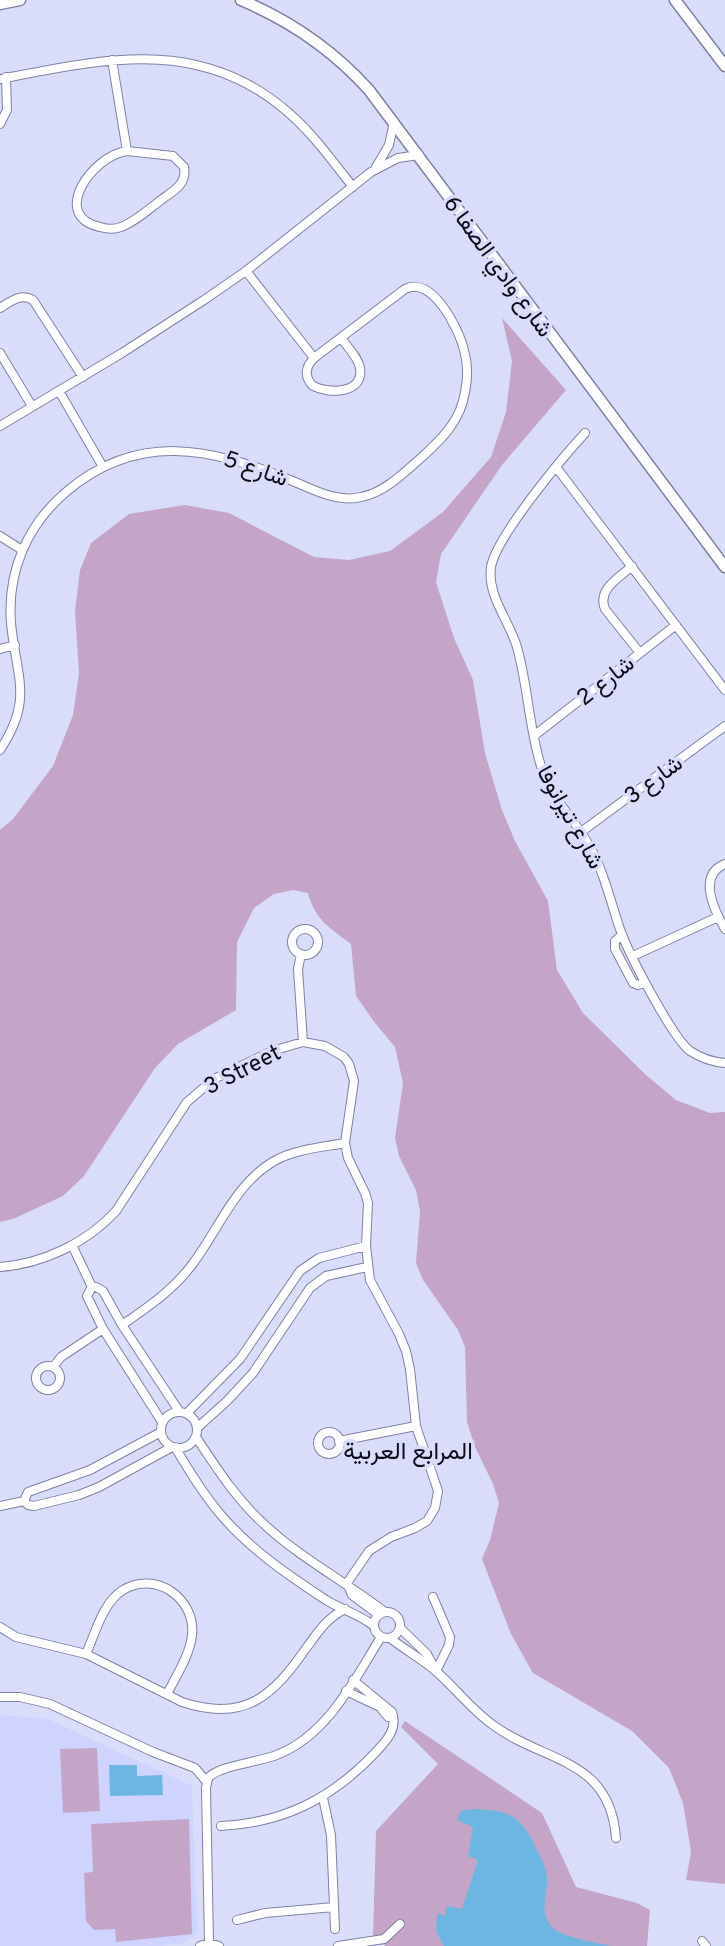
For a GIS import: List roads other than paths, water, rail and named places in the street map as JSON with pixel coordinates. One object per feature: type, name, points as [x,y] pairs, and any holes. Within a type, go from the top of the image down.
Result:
[{"type":"main road","points":[[0,4],[20,0]]},
{"type":"main road","points":[[676,0],[725,66]]},
{"type":"main road","name":"شارع وادي الصفا 6","points":[[247,1],[292,25],[328,50],[353,72],[394,121],[551,337],[725,567]]},
{"type":"street","points":[[0,124],[7,110],[3,78],[112,60],[146,58],[183,61],[217,71],[246,84],[289,113],[304,127],[353,187]]},
{"type":"street","points":[[112,60],[127,151]]},
{"type":"street","points":[[0,426],[164,327],[246,271],[371,172],[386,153],[394,121]]},
{"type":"street","points":[[127,151],[173,156],[182,162],[184,178],[178,188],[128,224],[112,229],[94,226],[80,214],[77,202],[80,189],[96,166],[113,155],[127,151]]},
{"type":"street","points":[[371,172],[398,158],[419,155]]},
{"type":"street","points":[[246,271],[314,358],[306,369],[306,375],[313,386],[335,391],[351,387],[359,377],[359,364],[342,339]]},
{"type":"street","name":"شارع 5","points":[[0,750],[16,722],[21,700],[21,676],[11,605],[12,585],[22,550],[35,526],[66,491],[103,467],[139,455],[173,450],[224,456],[257,466],[334,497],[355,498],[376,493],[410,468],[437,443],[454,422],[467,384],[464,351],[452,321],[428,289],[417,285],[405,289],[314,358]]},
{"type":"street","points":[[0,296],[2,306],[24,296],[33,300],[83,377]]},
{"type":"street","points":[[0,353],[32,406]]},
{"type":"street","points":[[59,391],[103,467]]},
{"type":"street","name":"شارع تيرانوفا","points":[[585,433],[556,467],[499,544],[491,576],[495,597],[517,646],[541,769],[598,864],[622,935],[645,982],[681,1042],[699,1056],[725,1063]]},
{"type":"street","points":[[556,467],[725,690]]},
{"type":"street","points":[[0,536],[22,550]]},
{"type":"street","points":[[632,566],[607,588],[602,601],[605,609],[640,653]]},
{"type":"street","name":"شارع 2","points":[[535,735],[676,625]]},
{"type":"street","points":[[0,649],[15,645]]},
{"type":"street","name":"شارع 3","points":[[581,832],[725,726]]},
{"type":"street","points":[[725,864],[713,871],[709,884],[718,917],[725,929]]},
{"type":"street","points":[[633,956],[718,917]]},
{"type":"street","points":[[622,935],[615,941],[615,949],[633,983],[640,985],[645,982]]},
{"type":"street","points":[[301,954],[298,969],[303,1042]]},
{"type":"street","name":"3 Street","points":[[0,1267],[27,1263],[72,1245],[96,1231],[116,1211],[187,1102],[204,1085],[259,1056],[303,1042],[325,1046],[344,1057],[354,1081],[345,1143],[348,1158],[368,1203],[367,1267],[375,1292],[395,1325],[406,1351],[416,1426],[436,1482],[438,1499],[432,1515],[421,1525],[391,1537],[369,1551],[347,1583]]},
{"type":"street","points":[[122,1325],[156,1301],[185,1274],[230,1204],[265,1167],[285,1156],[345,1143]]},
{"type":"street","points":[[72,1245],[92,1287]]},
{"type":"street","points":[[366,1247],[319,1258],[300,1271],[240,1359],[183,1412],[169,1414],[162,1422],[164,1441],[173,1447],[209,1501],[235,1531],[265,1558],[327,1600],[374,1626],[385,1637],[436,1671],[476,1712],[496,1728],[569,1762],[592,1779],[610,1806],[616,1838]]},
{"type":"street","points":[[24,1501],[28,1506],[34,1506],[79,1495],[117,1478],[173,1447],[188,1446],[196,1432],[253,1373],[310,1288],[326,1276],[367,1267]]},
{"type":"street","points":[[92,1287],[103,1291],[122,1325],[183,1412],[192,1416],[196,1432],[227,1484],[252,1513],[295,1550],[347,1583],[352,1595],[382,1613],[397,1616],[401,1628],[428,1654],[436,1671]]},
{"type":"street","points":[[92,1287],[87,1296],[103,1329],[162,1422]]},
{"type":"street","points":[[52,1367],[61,1357],[103,1329]]},
{"type":"street","points":[[340,1441],[416,1426]]},
{"type":"street","points":[[24,1501],[27,1492],[90,1471],[161,1432]]},
{"type":"street","points":[[0,1506],[24,1501]]},
{"type":"street","points":[[86,1654],[106,1611],[122,1590],[136,1585],[165,1587],[178,1595],[187,1607],[192,1622],[192,1637],[167,1694]]},
{"type":"street","points":[[433,1597],[450,1641],[436,1671]]},
{"type":"street","points":[[0,1627],[16,1637],[86,1654],[196,1707],[232,1708],[255,1702],[281,1683],[326,1620],[327,1600]]},
{"type":"street","points":[[326,1620],[345,1609]]},
{"type":"street","points":[[374,1626],[382,1613]]},
{"type":"street","points":[[206,1781],[216,1772],[268,1759],[298,1744],[322,1724],[385,1637],[398,1634],[401,1628]]},
{"type":"street","points":[[401,1648],[411,1637]]},
{"type":"street","points":[[220,1826],[242,1825],[284,1816],[323,1798],[354,1774],[382,1746],[393,1730],[392,1712],[353,1680]]},
{"type":"street","points":[[346,1691],[380,1707],[388,1716],[390,1728],[382,1746]]},
{"type":"street","points":[[0,1698],[20,1697],[50,1704],[153,1752],[195,1768],[206,1781],[204,1944],[219,1946]]},
{"type":"street","points":[[323,1798],[331,1835],[335,1929]]},
{"type":"street","points":[[237,1920],[265,1913],[334,1907]]},
{"type":"street","points":[[338,1946],[384,1939],[400,1924]]},
{"type":"district","name":"المرابع العربية","points":[[408,1451]]}]
